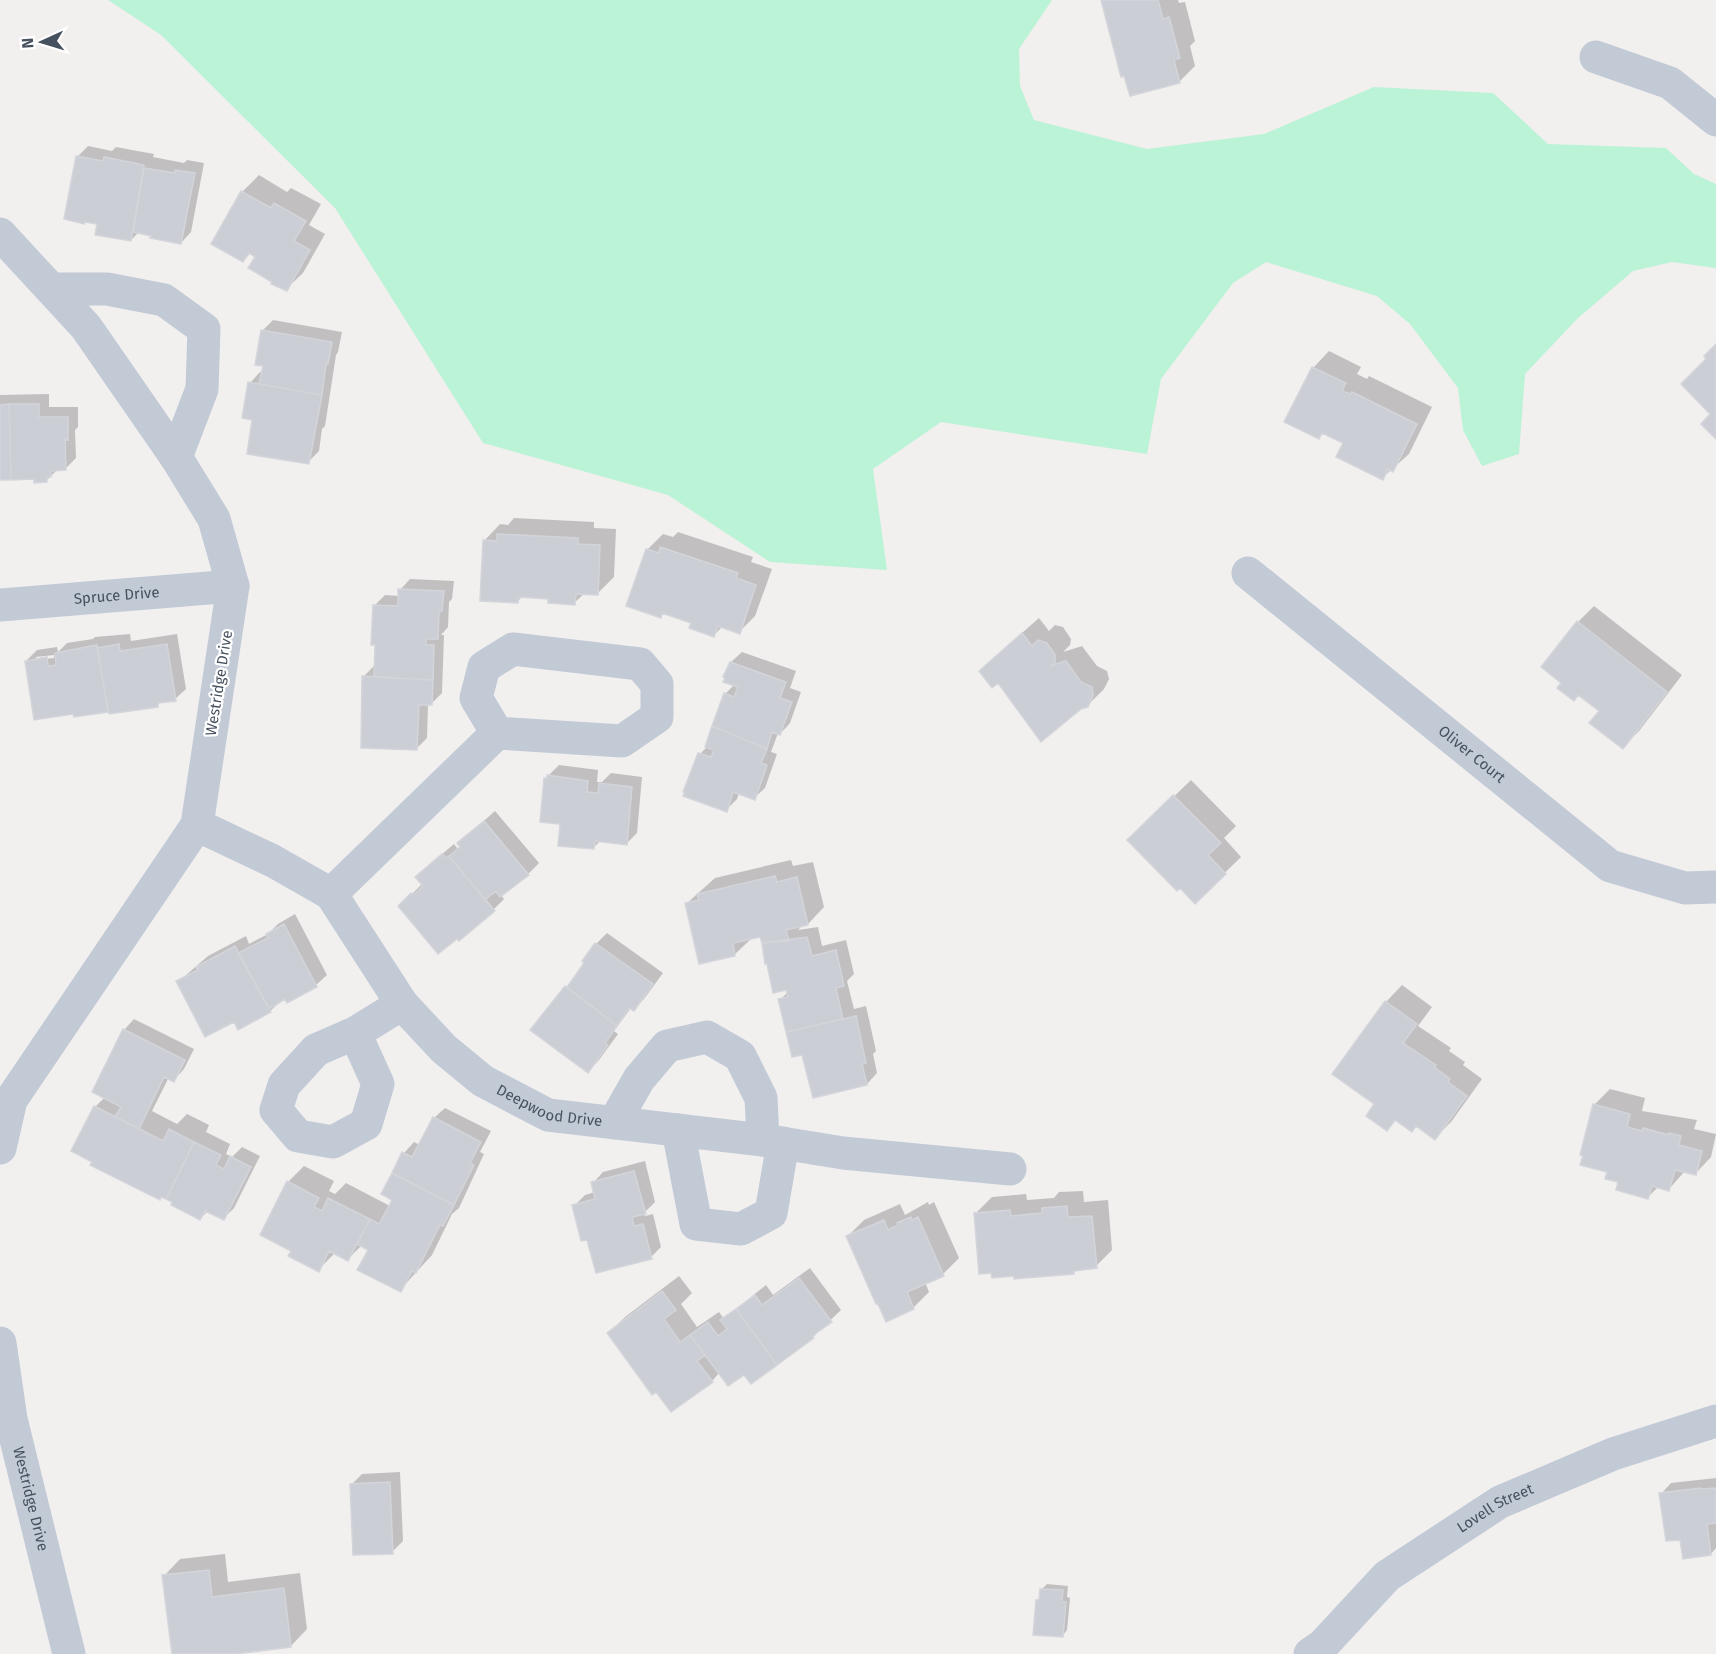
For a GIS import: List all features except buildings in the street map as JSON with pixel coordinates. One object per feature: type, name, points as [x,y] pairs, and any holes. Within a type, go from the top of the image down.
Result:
[{"type":"street","points":[[1596,57],[1671,83],[1716,120]]},
{"type":"street","name":"Westridge Drive","points":[[0,234],[86,327],[176,457],[214,519],[233,586],[197,825],[11,1100],[0,1148]]},
{"type":"street","points":[[52,289],[106,289],[164,300],[204,329],[202,389],[176,457]]},
{"type":"street","name":"Oliver Court","points":[[1248,573],[1610,866],[1685,888],[1716,887]]},
{"type":"street","name":"Spruce Drive","points":[[0,605],[233,586]]},
{"type":"street","points":[[331,894],[497,733],[622,741],[657,717],[657,684],[640,664],[513,649],[484,668],[476,698],[497,733]]},
{"type":"street","name":"Deepwood Drive","points":[[197,825],[273,861],[331,894],[402,1004],[444,1048],[483,1081],[548,1116],[678,1130],[843,1153],[1010,1169]]},
{"type":"street","points":[[355,1033],[402,1004]]},
{"type":"street","points":[[614,1123],[639,1079],[667,1046],[707,1037],[740,1056],[761,1098],[773,1142],[771,1213],[741,1229],[696,1224],[678,1130]]},
{"type":"street","name":"Westridge Drive","points":[[0,1343],[11,1419],[69,1654]]},
{"type":"street","name":"Lovell Street","points":[[1310,1654],[1323,1645],[1388,1576],[1500,1502],[1613,1454],[1716,1421]]},
{"type":"green space","points":[[108,0],[1052,0],[1019,49],[1020,86],[1034,120],[1147,149],[1264,134],[1374,87],[1493,93],[1548,144],[1666,148],[1694,174],[1716,184],[1716,268],[1672,262],[1633,271],[1577,319],[1525,374],[1519,454],[1482,466],[1463,430],[1458,388],[1410,324],[1377,296],[1266,262],[1233,283],[1161,379],[1147,454],[941,422],[873,469],[887,570],[770,562],[668,495],[483,443],[335,208],[161,35]]}]
